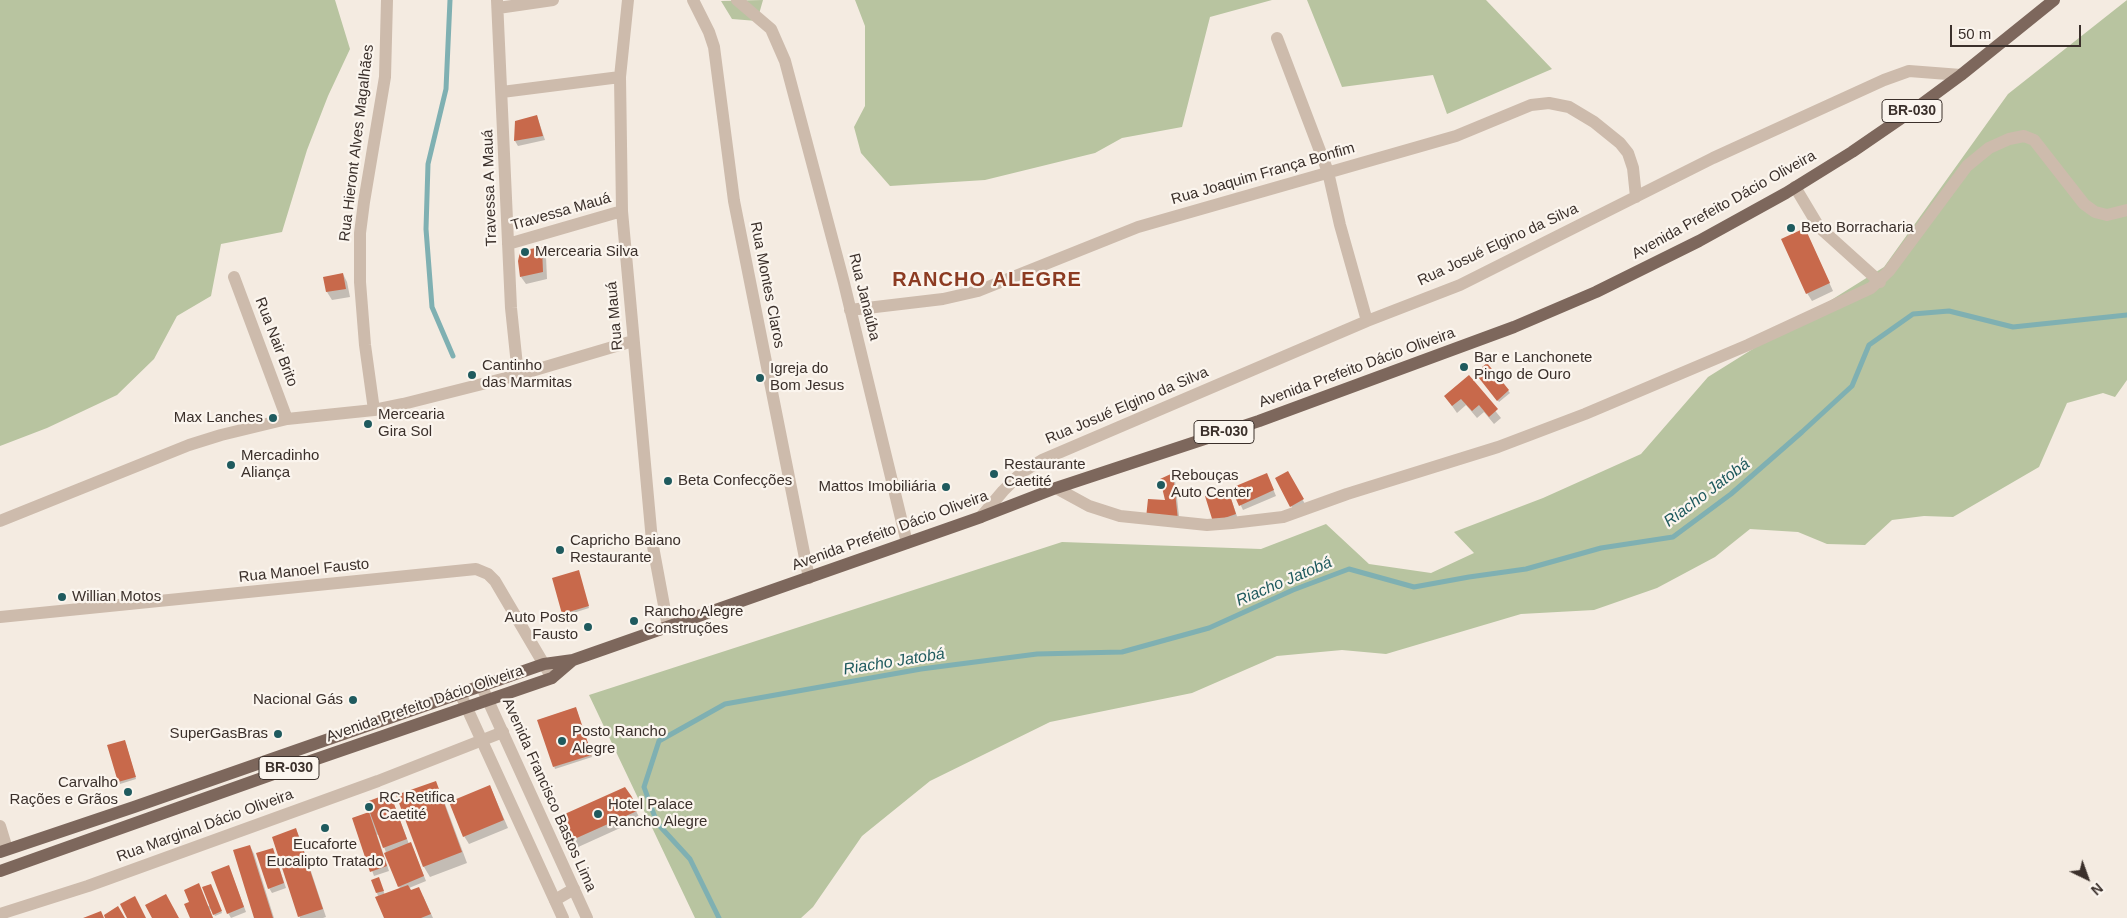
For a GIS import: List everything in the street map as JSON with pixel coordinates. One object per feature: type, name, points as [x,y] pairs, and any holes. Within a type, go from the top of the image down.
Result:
[{"type":"main road","name":"BR-030","points":[[1965,72],[2054,0]]},
{"type":"main road","name":"Avenida Prefeito Dácio Oliveira","points":[[4,850],[134,807],[481,685],[544,664],[573,660],[981,517],[1056,488],[1259,421],[1514,327],[1596,292],[1699,241],[1795,187],[1852,152],[1965,72]]},
{"type":"main road","name":"Avenida Prefeito Dácio Oliveira","points":[[0,871],[552,678],[573,660]]},
{"type":"street","name":"Rua Hieront Alves Magalhães","points":[[374,410],[360,290],[360,233],[385,77],[387,0]]},
{"type":"street","points":[[497,4],[553,0]]},
{"type":"street","name":"Rua Mauá","points":[[628,0],[620,77],[622,211],[652,541],[668,627]]},
{"type":"street","name":"Rua Montes Claros","points":[[693,0],[709,32],[714,47],[734,201],[809,578]]},
{"type":"street","name":"Rua Janaúba","points":[[737,0],[764,21],[771,29],[785,61],[850,310],[907,543]]},
{"type":"street","name":"Travessa A Mauá","points":[[497,4],[511,308],[518,374]]},
{"type":"street","points":[[1278,38],[1328,172],[1340,225],[1367,321]]},
{"type":"street","name":"Rua Josué Elgino da Silva","points":[[981,517],[1003,491],[1021,474],[1042,460],[1367,321],[1460,285],[1713,158],[1884,80],[1909,71],[1965,72]]},
{"type":"street","points":[[502,92],[620,77]]},
{"type":"street","name":"Rua Joaquim França Bonfim","points":[[850,310],[943,299],[978,290],[1138,227],[1456,136],[1531,105],[1549,103],[1569,107],[1594,122],[1620,143],[1628,153],[1633,168],[1636,196]]},
{"type":"street","points":[[1056,488],[1089,506],[1120,516],[1207,525],[1283,516],[1498,447],[1585,414],[1748,345],[1871,288],[1880,282],[1966,166],[1989,148],[2009,139],[2024,136],[2034,140],[2084,204],[2095,212],[2107,215],[2127,210]]},
{"type":"street","points":[[1795,187],[1819,227],[1880,282]]},
{"type":"street","name":"Travessa Mauá","points":[[508,244],[622,211]]},
{"type":"street","name":"Rua Nair Brito","points":[[234,277],[287,419]]},
{"type":"street","points":[[0,521],[189,445],[287,419],[374,410],[427,399],[633,341]]},
{"type":"street","name":"Rua Manoel Fausto","points":[[0,617],[476,570],[488,574],[495,581],[552,678]]},
{"type":"street","name":"Avenida Francisco Bastos Lima","points":[[481,685],[587,918]]},
{"type":"street","points":[[460,693],[483,739],[562,918]]},
{"type":"street","name":"Rua Marginal Dácio Oliveira","points":[[0,914],[88,886],[378,780],[503,732]]},
{"type":"street","points":[[0,826],[4,850]]},
{"type":"street","points":[[555,900],[574,889]]},
{"type":"green space","points":[[0,0],[335,0],[350,49],[328,96],[307,150],[282,232],[221,244],[211,296],[177,316],[154,359],[117,395],[47,428],[0,446]]},
{"type":"green space","points":[[763,0],[757,21],[732,19],[721,1]]},
{"type":"green space","points":[[855,0],[1272,0],[1210,17],[1182,127],[1122,138],[1095,153],[985,180],[890,186],[861,153],[854,127],[865,106],[865,26]]},
{"type":"green space","points":[[1307,0],[1486,0],[1552,69],[1447,114],[1433,75],[1342,87]]},
{"type":"green space","points":[[2127,0],[2127,380],[2115,397],[2103,393],[2067,403],[2039,467],[1953,517],[1924,516],[1892,520],[1865,545],[1827,544],[1798,532],[1750,529],[1715,557],[1657,588],[1594,610],[1521,614],[1386,654],[1342,650],[1277,656],[1192,693],[1050,722],[930,781],[862,836],[813,907],[801,918],[695,918],[589,695],[1062,542],[1261,549],[1326,524],[1369,564],[1431,573],[1474,553],[1454,532],[1543,498],[1641,454],[1708,377],[1884,267],[2008,94]]},
{"type":"building","points":[[537,115],[543,136],[514,141],[515,121]]},
{"type":"building","points":[[1805,228],[1830,283],[1806,294],[1781,239]]},
{"type":"building","points":[[542,247],[543,272],[520,277],[518,261],[520,252]]},
{"type":"building","points":[[343,273],[346,289],[326,292],[323,277]]},
{"type":"building","points":[[1487,363],[1509,390],[1497,401],[1475,373]]},
{"type":"building","points":[[1469,375],[1498,409],[1489,417],[1479,405],[1472,411],[1461,399],[1452,406],[1444,396]]},
{"type":"building","points":[[1288,471],[1304,499],[1290,507],[1275,478]]},
{"type":"building","points":[[1173,473],[1178,520],[1146,518],[1148,499],[1165,500],[1160,479]]},
{"type":"building","points":[[1267,473],[1274,490],[1239,506],[1231,488]]},
{"type":"building","points":[[1228,489],[1236,514],[1213,522],[1205,496]]},
{"type":"building","points":[[579,570],[589,606],[562,614],[552,578]]},
{"type":"building","points":[[576,707],[592,755],[553,767],[537,720]]},
{"type":"building","points":[[125,740],[136,777],[118,782],[107,745]]},
{"type":"building","points":[[436,781],[462,852],[423,867],[396,795]]},
{"type":"building","points":[[490,785],[504,820],[463,837],[449,802]]},
{"type":"building","points":[[625,787],[632,797],[637,811],[570,841],[558,817]]},
{"type":"building","points":[[390,793],[407,839],[383,848],[366,802]]},
{"type":"building","points":[[369,812],[387,866],[370,872],[352,818]]},
{"type":"building","points":[[296,828],[323,909],[298,917],[272,837]]},
{"type":"building","points":[[411,842],[424,876],[398,887],[384,853]]},
{"type":"building","points":[[250,845],[273,918],[254,918],[233,850]]},
{"type":"building","points":[[273,848],[284,883],[268,889],[256,853]]},
{"type":"building","points":[[229,865],[244,907],[227,914],[211,872]]},
{"type":"building","points":[[379,877],[384,891],[376,893],[371,880]]},
{"type":"building","points":[[199,883],[213,918],[190,918],[184,904],[189,902],[184,890]]},
{"type":"building","points":[[211,884],[222,911],[213,915],[202,887]]},
{"type":"building","points":[[408,885],[411,890],[419,887],[431,914],[421,918],[384,918],[375,897]]},
{"type":"building","points":[[166,894],[179,918],[152,918],[145,905]]},
{"type":"building","points":[[135,896],[146,918],[127,918],[120,904]]},
{"type":"building","points":[[118,906],[125,918],[105,918],[104,915]]},
{"type":"building","points":[[101,911],[104,918],[83,918]]},
{"type":"waterway","points":[[450,0],[446,89],[428,164],[426,229],[432,307],[453,356]]},
{"type":"waterway","name":"Riacho Jatobá","points":[[719,918],[690,859],[657,823],[644,787],[659,741],[725,704],[921,669],[1037,654],[1122,652],[1209,628],[1293,590],[1349,569],[1414,587],[1526,569],[1601,548],[1673,537],[1731,494],[1852,386],[1869,345],[1913,314],[1949,311],[2013,327],[2127,315]]},
{"type":"place","name":"Beto Borracharia","points":[[1791,228]]},
{"type":"place","name":"Mercearia Silva","points":[[525,252]]},
{"type":"place","name":"Bar e Lanchonete Pingo de Ouro","points":[[1464,367]]},
{"type":"place","name":"Cantinho das Marmitas","points":[[472,375]]},
{"type":"place","name":"Igreja do Bom Jesus","points":[[760,378]]},
{"type":"place","name":"Max Lanches","points":[[273,418]]},
{"type":"place","name":"Mercearia Gira Sol","points":[[368,424]]},
{"type":"place","name":"Mercadinho Aliança","points":[[231,465]]},
{"type":"place","name":"Restaurante Caetité","points":[[994,474]]},
{"type":"place","name":"Beta Confecções","points":[[668,481]]},
{"type":"place","name":"Rebouças Auto Center","points":[[1161,485]]},
{"type":"place","name":"Mattos Imobiliária","points":[[946,487]]},
{"type":"place","name":"Capricho Baiano Restaurante","points":[[560,550]]},
{"type":"place","name":"Willian Motos","points":[[62,597]]},
{"type":"place","name":"Rancho Alegre Construções","points":[[634,621]]},
{"type":"place","name":"Auto Posto Fausto","points":[[588,627]]},
{"type":"place","name":"Nacional Gás","points":[[353,700]]},
{"type":"place","name":"SuperGasBras","points":[[278,734]]},
{"type":"place","name":"Posto Rancho Alegre","points":[[562,741]]},
{"type":"place","name":"Carvalho Rações e Grãos","points":[[128,792]]},
{"type":"place","name":"RC Retifica Caetité","points":[[369,807]]},
{"type":"place","name":"Hotel Palace Rancho Alegre","points":[[598,814]]},
{"type":"place","name":"Eucaforte Eucalipto Tratado","points":[[325,828]]},
{"type":"district","name":"RANCHO ALEGRE","points":[[987,280]]}]
